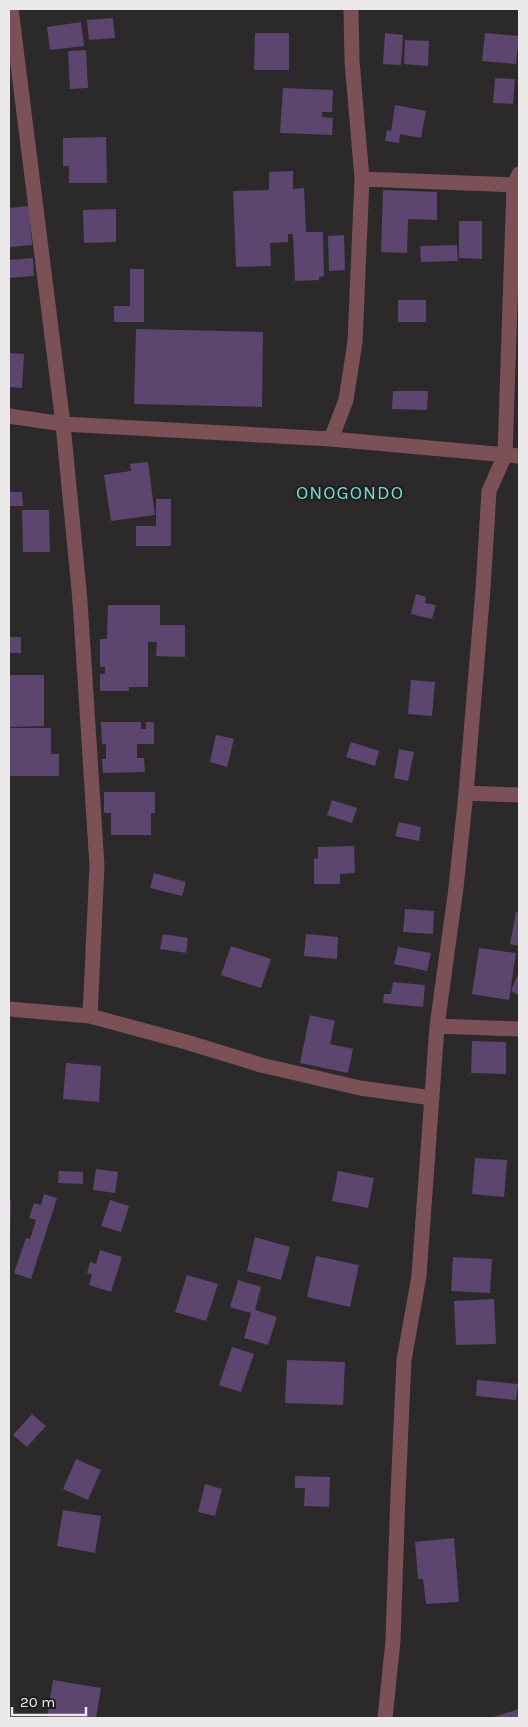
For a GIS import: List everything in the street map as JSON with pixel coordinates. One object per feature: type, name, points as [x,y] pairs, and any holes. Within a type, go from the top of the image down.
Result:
[{"type":"street","points":[[11,9],[63,424],[80,601],[97,866],[90,1016]]},
{"type":"street","points":[[331,439],[346,400],[355,342],[362,179],[352,61],[351,9]]},
{"type":"street","points":[[362,179],[518,182],[512,455],[489,491],[466,793],[456,888],[437,1026],[418,1276],[404,1360],[393,1642],[385,1718]]},
{"type":"street","points":[[9,416],[63,424],[331,439],[512,455]]},
{"type":"street","points":[[466,793],[519,794]]},
{"type":"street","points":[[9,1009],[90,1016],[261,1065],[360,1088],[432,1098]]},
{"type":"street","points":[[437,1026],[519,1029]]},
{"type":"building","points":[[113,18],[115,38],[89,40],[87,20]]},
{"type":"building","points":[[81,22],[84,46],[50,50],[47,27]]},
{"type":"building","points":[[255,33],[289,33],[289,70],[254,70]]},
{"type":"building","points":[[385,33],[403,35],[401,65],[383,64]]},
{"type":"building","points":[[485,33],[519,36],[516,64],[482,61]]},
{"type":"building","points":[[405,40],[429,41],[428,66],[404,64]]},
{"type":"building","points":[[86,50],[88,88],[70,89],[68,51]]},
{"type":"building","points":[[495,78],[515,79],[513,104],[493,103]]},
{"type":"building","points":[[283,88],[333,90],[332,112],[322,112],[322,117],[333,118],[332,135],[280,133]]},
{"type":"building","points":[[395,105],[426,111],[421,138],[400,134],[399,143],[385,141],[387,130],[391,131]]},
{"type":"building","points":[[106,137],[107,183],[69,183],[69,166],[63,166],[63,138]]},
{"type":"building","points":[[293,171],[293,189],[304,188],[306,232],[323,232],[324,276],[319,277],[319,280],[295,281],[293,234],[288,234],[288,242],[270,243],[271,266],[236,267],[233,191],[269,190],[269,172]]},
{"type":"building","points":[[383,190],[437,192],[437,220],[408,219],[407,253],[381,252]]},
{"type":"building","points":[[29,206],[32,245],[9,247],[9,208]]},
{"type":"building","points":[[116,209],[116,242],[84,243],[83,210]]},
{"type":"building","points":[[459,221],[482,221],[482,259],[459,258]]},
{"type":"building","points":[[344,235],[345,270],[329,271],[328,236]]},
{"type":"building","points":[[457,245],[458,261],[421,262],[420,246]]},
{"type":"building","points":[[33,258],[34,276],[9,278],[9,260]]},
{"type":"building","points":[[130,269],[144,269],[144,322],[114,322],[114,306],[130,306]]},
{"type":"building","points":[[398,300],[426,300],[426,322],[398,322]]},
{"type":"building","points":[[136,329],[263,332],[262,407],[134,404]]},
{"type":"building","points":[[9,353],[24,354],[22,388],[9,387]]},
{"type":"building","points":[[393,391],[428,391],[427,410],[392,409]]},
{"type":"building","points":[[148,462],[155,515],[111,521],[104,475],[131,471],[130,464]]},
{"type":"building","points":[[9,492],[22,492],[23,506],[9,506]]},
{"type":"building","points":[[156,499],[171,499],[171,546],[136,546],[136,526],[156,526]]},
{"type":"building","points":[[22,510],[49,510],[50,552],[23,552]]},
{"type":"building","points":[[416,594],[426,597],[425,603],[436,605],[432,619],[411,614]]},
{"type":"building","points":[[108,605],[160,605],[160,625],[185,625],[185,657],[156,656],[157,642],[148,642],[148,687],[129,687],[129,691],[100,691],[100,674],[105,674],[105,667],[100,667],[100,639],[107,639]]},
{"type":"building","points":[[9,637],[21,637],[21,653],[9,653]]},
{"type":"building","points":[[9,675],[44,675],[44,726],[9,727]]},
{"type":"building","points":[[411,680],[435,682],[432,716],[408,714]]},
{"type":"building","points":[[101,722],[141,722],[141,729],[146,729],[146,722],[154,722],[154,744],[137,744],[137,758],[144,758],[145,772],[103,773],[102,759],[106,759],[106,744],[102,744]]},
{"type":"building","points":[[9,728],[51,728],[51,754],[59,754],[59,776],[9,776]]},
{"type":"building","points":[[216,735],[234,739],[227,767],[210,762]]},
{"type":"building","points":[[351,742],[379,751],[375,766],[346,757]]},
{"type":"building","points":[[399,749],[414,752],[408,781],[394,778]]},
{"type":"building","points":[[104,792],[155,792],[155,813],[151,813],[151,835],[111,835],[111,813],[104,813]]},
{"type":"building","points":[[332,800],[357,808],[352,823],[327,815]]},
{"type":"building","points":[[399,822],[421,827],[419,841],[395,836]]},
{"type":"building","points":[[354,846],[355,873],[340,874],[340,884],[314,884],[314,859],[318,858],[318,847]]},
{"type":"building","points":[[154,873],[186,882],[182,896],[150,888]]},
{"type":"building","points":[[405,909],[434,911],[433,934],[403,932]]},
{"type":"building","points":[[516,912],[519,913],[519,946],[510,944]]},
{"type":"building","points":[[163,934],[188,938],[186,953],[160,949]]},
{"type":"building","points":[[306,934],[338,937],[337,959],[304,956]]},
{"type":"building","points":[[231,946],[271,959],[261,988],[221,975]]},
{"type":"building","points":[[398,947],[431,953],[427,971],[394,964]]},
{"type":"building","points":[[479,948],[516,953],[509,1000],[472,994]]},
{"type":"building","points":[[519,972],[519,995],[511,991]]},
{"type":"building","points":[[393,982],[425,985],[423,1007],[383,1003],[384,994],[391,994]]},
{"type":"building","points":[[310,1015],[335,1021],[330,1044],[353,1049],[348,1073],[300,1063]]},
{"type":"building","points":[[472,1041],[506,1042],[506,1074],[471,1073]]},
{"type":"building","points":[[66,1063],[101,1066],[99,1102],[63,1099]]},
{"type":"building","points":[[475,1158],[507,1160],[504,1197],[472,1194]]},
{"type":"building","points":[[96,1169],[118,1172],[115,1193],[93,1190]]},
{"type":"building","points":[[59,1171],[83,1172],[83,1184],[58,1183]]},
{"type":"building","points":[[338,1171],[374,1178],[368,1208],[332,1201]]},
{"type":"building","points":[[44,1194],[57,1198],[31,1279],[14,1273],[26,1238],[30,1239],[36,1220],[29,1218],[34,1203],[41,1205]]},
{"type":"building","points":[[9,1200],[11,1200],[10,1244],[9,1244]]},
{"type":"building","points":[[110,1200],[129,1206],[121,1232],[101,1226]]},
{"type":"building","points":[[255,1237],[290,1247],[281,1280],[247,1271]]},
{"type":"building","points":[[100,1250],[122,1257],[111,1292],[89,1285],[92,1275],[87,1273],[90,1262],[96,1264]]},
{"type":"building","points":[[316,1256],[359,1265],[350,1307],[307,1297]]},
{"type":"building","points":[[453,1257],[492,1259],[490,1293],[451,1291]]},
{"type":"building","points":[[187,1275],[218,1284],[206,1321],[175,1312]]},
{"type":"building","points":[[238,1280],[261,1287],[255,1310],[277,1317],[268,1345],[244,1338],[251,1313],[230,1307]]},
{"type":"building","points":[[494,1299],[496,1344],[456,1345],[454,1301]]},
{"type":"building","points":[[232,1347],[254,1354],[241,1392],[219,1385]]},
{"type":"building","points":[[287,1360],[345,1362],[343,1405],[285,1403]]},
{"type":"building","points":[[477,1380],[518,1384],[516,1400],[476,1396]]},
{"type":"building","points":[[32,1414],[46,1426],[27,1447],[13,1435]]},
{"type":"building","points":[[76,1459],[101,1470],[88,1500],[63,1489]]},
{"type":"building","points":[[295,1476],[330,1477],[329,1507],[304,1506],[305,1488],[295,1488]]},
{"type":"building","points":[[205,1484],[222,1489],[215,1516],[198,1512]]},
{"type":"building","points":[[63,1510],[101,1516],[95,1553],[57,1546]]},
{"type":"building","points":[[454,1538],[459,1602],[426,1604],[423,1579],[418,1579],[415,1542]]},
{"type":"building","points":[[53,1680],[101,1688],[96,1718],[47,1718]]},
{"type":"building","points":[[519,1709],[519,1718],[490,1718]]},
{"type":"district","name":"ONOGONDO","points":[[350,492]]}]
